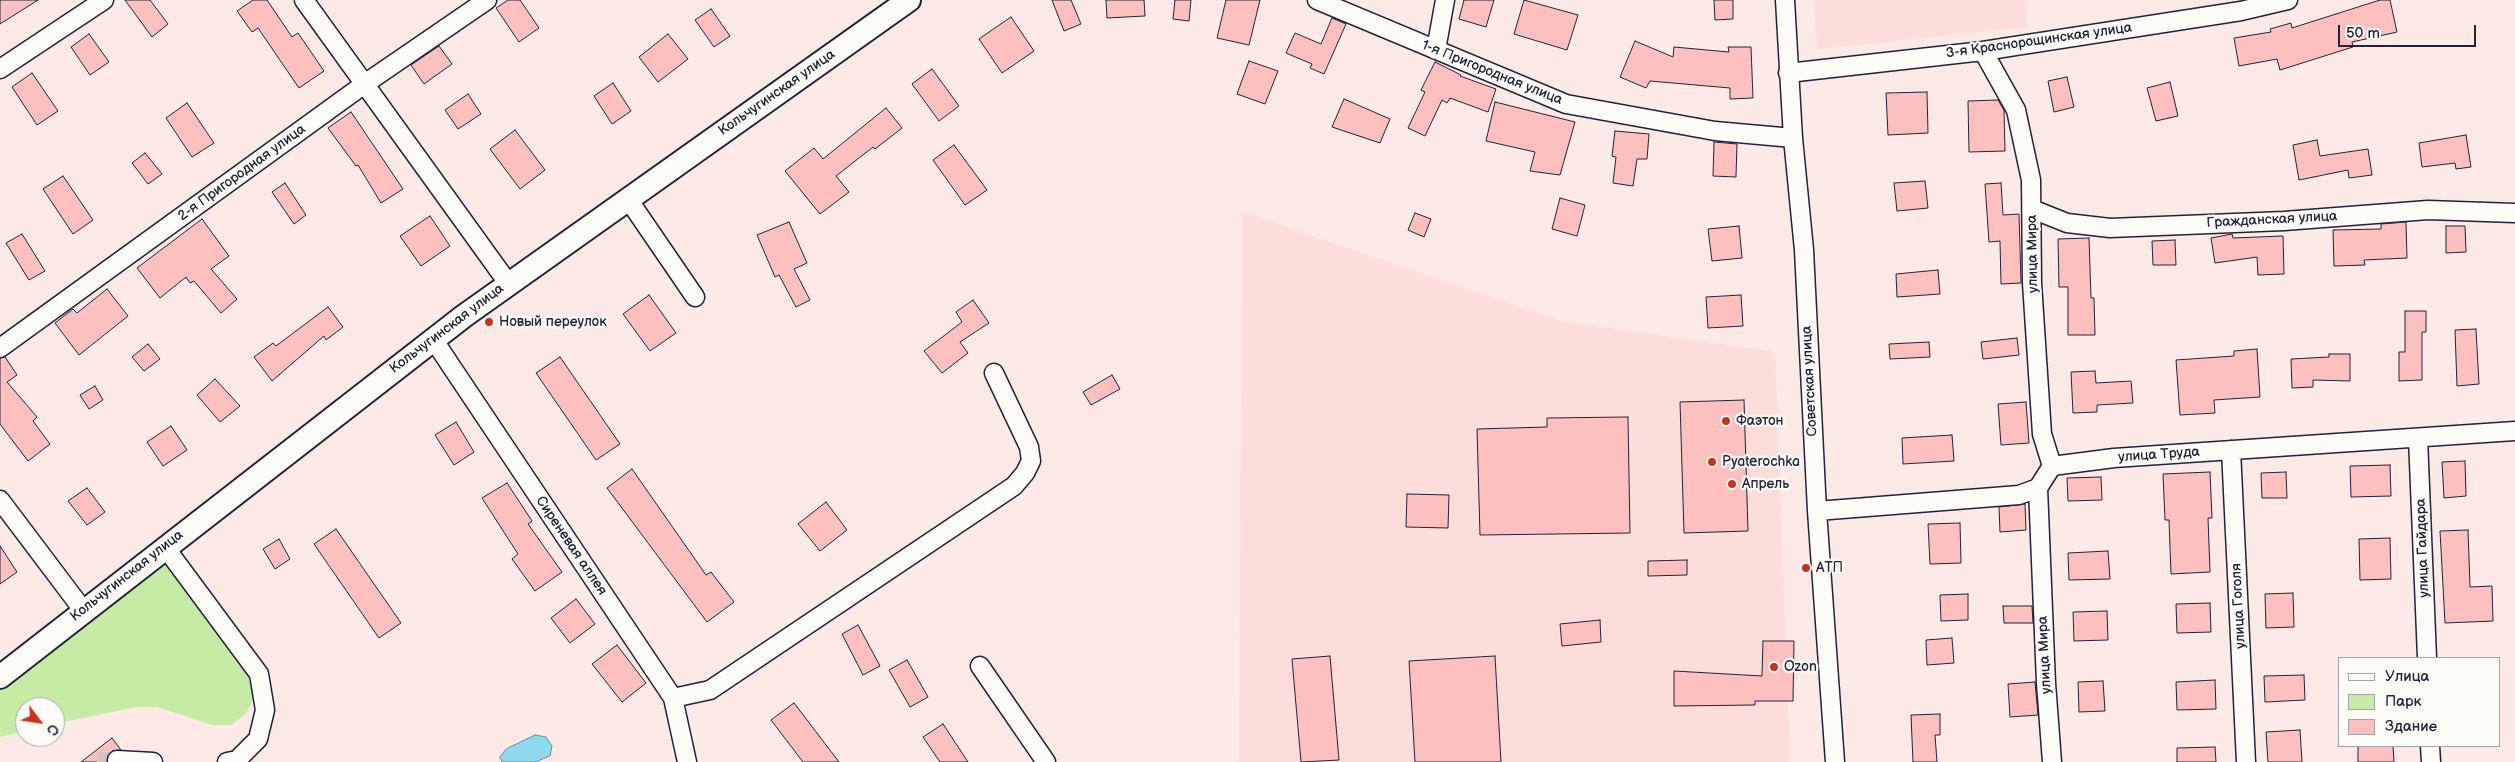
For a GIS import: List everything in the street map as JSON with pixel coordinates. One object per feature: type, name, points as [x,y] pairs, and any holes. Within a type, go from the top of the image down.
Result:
[{"type":"main road","name":"Кольчугинская улица","points":[[0,677],[83,610],[508,283],[909,0]]},
{"type":"street","points":[[0,69],[104,0]]},
{"type":"street","points":[[304,0],[366,83],[508,283]]},
{"type":"street","name":"2-я Пригородная улица","points":[[0,348],[366,83],[487,0]]},
{"type":"street","name":"1-я Пригородная улица","points":[[1317,0],[1566,104],[1715,131],[1793,138]]},
{"type":"street","points":[[1436,50],[1445,0]]},
{"type":"street","name":"Советская улица","points":[[1785,0],[1788,73],[1804,250],[1817,511],[1835,762]]},
{"type":"street","name":"3-я Краснорощинская улица","points":[[1788,73],[1983,51],[2241,11],[2288,0]]},
{"type":"street","name":"улица Мира","points":[[1983,51],[2016,110],[2031,180],[2032,283],[2042,434],[2052,466]]},
{"type":"street","points":[[628,199],[695,297]]},
{"type":"street","name":"Гражданская улица","points":[[2032,209],[2067,223],[2110,228],[2284,221],[2428,210],[2515,213]]},
{"type":"street","name":"Сиреневая аллея","points":[[433,339],[673,698],[687,762]]},
{"type":"street","points":[[673,698],[710,690],[1014,486],[1025,473],[1031,460],[1029,447],[994,373]]},
{"type":"street","name":"улица Труда","points":[[2052,466],[2114,458],[2515,431]]},
{"type":"street","name":"улица Гайдара","points":[[2418,438],[2427,657]]},
{"type":"street","name":"улица Гоголя","points":[[2231,450],[2246,762]]},
{"type":"street","points":[[1817,511],[2020,496],[2038,488],[2052,466]]},
{"type":"street","name":"улица Мира","points":[[2038,488],[2052,762]]},
{"type":"street","points":[[0,500],[83,610]]},
{"type":"street","points":[[165,547],[259,674],[265,710],[258,739],[233,761]]},
{"type":"street","points":[[980,666],[1046,762]]},
{"type":"street","points":[[2430,747],[2431,762]]},
{"type":"street","points":[[117,760],[154,762]]},
{"type":"shaded area","points":[[1814,0],[2027,0],[2026,27],[1817,49]]},
{"type":"shaded area","points":[[1242,212],[1559,321],[1775,352],[1790,758],[1787,762],[1239,762]]},
{"type":"green space","points":[[165,562],[252,682],[254,697],[246,714],[231,725],[212,725],[157,707],[136,707],[65,722],[65,697],[15,697],[15,733],[0,737],[0,686]]},
{"type":"water","points":[[535,735],[546,737],[552,746],[550,756],[535,762],[502,762],[500,757],[506,749]]},
{"type":"building","points":[[0,0],[38,0],[0,24]]},
{"type":"building","points":[[125,0],[150,0],[168,24],[152,37]]},
{"type":"building","points":[[253,0],[267,0],[292,37],[298,33],[324,71],[299,88],[258,28],[252,32],[237,11]]},
{"type":"building","points":[[508,0],[520,0],[539,28],[519,42],[496,8]]},
{"type":"building","points":[[1052,0],[1071,0],[1081,24],[1064,31]]},
{"type":"building","points":[[1106,0],[1144,0],[1145,16],[1107,18]]},
{"type":"building","points":[[1175,0],[1191,0],[1189,21],[1173,19]]},
{"type":"building","points":[[1226,0],[1260,0],[1249,45],[1217,38]]},
{"type":"building","points":[[1464,0],[1494,0],[1486,27],[1459,19]]},
{"type":"building","points":[[1524,0],[1578,15],[1567,50],[1514,34]]},
{"type":"building","points":[[1714,0],[1733,0],[1733,19],[1715,20]]},
{"type":"building","points":[[2380,0],[2390,0],[2397,32],[2352,42],[2353,47],[2280,70],[2277,59],[2239,66],[2234,38],[2271,32],[2270,29],[2291,23],[2292,28]]},
{"type":"building","points":[[711,9],[730,36],[714,47],[695,20]]},
{"type":"building","points":[[1011,17],[1034,51],[1002,73],[979,39]]},
{"type":"building","points":[[1332,18],[1346,24],[1324,74],[1310,68],[1312,64],[1286,53],[1295,33],[1321,44]]},
{"type":"building","points":[[89,34],[109,62],[90,75],[71,47]]},
{"type":"building","points":[[668,34],[688,59],[658,82],[639,57]]},
{"type":"building","points":[[1635,41],[1673,57],[1674,47],[1729,52],[1728,47],[1751,47],[1753,98],[1730,99],[1730,88],[1650,81],[1646,88],[1620,77]]},
{"type":"building","points":[[439,46],[452,64],[424,84],[411,65]]},
{"type":"building","points":[[1249,61],[1278,71],[1265,104],[1237,94]]},
{"type":"building","points":[[1435,62],[1460,76],[1496,89],[1488,112],[1450,98],[1447,103],[1442,100],[1425,136],[1408,128],[1425,92],[1421,90]]},
{"type":"building","points":[[932,69],[959,106],[939,121],[912,84]]},
{"type":"building","points":[[32,73],[58,111],[37,125],[12,87]]},
{"type":"building","points":[[2067,77],[2074,107],[2054,112],[2048,81]]},
{"type":"building","points":[[2170,82],[2178,116],[2156,121],[2147,88]]},
{"type":"building","points":[[613,83],[631,111],[612,124],[594,96]]},
{"type":"building","points":[[1927,92],[1928,133],[1888,135],[1886,93]]},
{"type":"building","points":[[468,94],[481,114],[458,129],[445,110]]},
{"type":"building","points":[[1344,99],[1390,119],[1380,143],[1332,127]]},
{"type":"building","points":[[1998,100],[2004,110],[2005,151],[1969,152],[1968,101]]},
{"type":"building","points":[[1495,102],[1575,122],[1560,175],[1530,171],[1535,152],[1486,141]]},
{"type":"building","points":[[187,103],[214,143],[192,157],[166,118]]},
{"type":"building","points":[[886,108],[902,128],[875,149],[873,147],[836,176],[849,192],[820,214],[785,171],[814,148],[823,159]]},
{"type":"building","points":[[351,112],[403,189],[381,203],[358,165],[356,166],[328,128]]},
{"type":"building","points":[[515,130],[545,170],[520,189],[490,149]]},
{"type":"building","points":[[1615,131],[1649,134],[1647,159],[1637,159],[1633,186],[1613,183],[1616,157],[1612,156]]},
{"type":"building","points":[[2466,135],[2471,167],[2456,169],[2455,163],[2422,167],[2419,143]]},
{"type":"building","points":[[2317,140],[2320,156],[2368,149],[2372,175],[2349,178],[2348,170],[2299,180],[2293,145]]},
{"type":"building","points":[[1714,142],[1737,144],[1736,177],[1713,176]]},
{"type":"building","points":[[954,145],[987,190],[965,205],[933,160]]},
{"type":"building","points":[[145,153],[162,174],[148,184],[132,163]]},
{"type":"building","points":[[63,176],[93,220],[73,234],[43,189]]},
{"type":"building","points":[[1925,181],[1928,208],[1897,211],[1894,183]]},
{"type":"building","points":[[285,183],[306,215],[294,224],[272,192]]},
{"type":"building","points":[[2001,183],[2003,215],[2019,214],[2021,283],[2001,284],[2000,241],[1989,242],[1985,184]]},
{"type":"building","points":[[1560,198],[1585,205],[1577,236],[1552,229]]},
{"type":"building","points":[[1415,213],[1431,219],[1424,237],[1408,230]]},
{"type":"building","points":[[430,216],[450,246],[421,266],[400,236]]},
{"type":"building","points":[[202,219],[229,256],[211,269],[237,299],[221,313],[194,281],[190,283],[186,277],[160,298],[137,268]]},
{"type":"building","points":[[789,222],[807,263],[794,269],[810,300],[796,307],[779,275],[775,277],[757,235]]},
{"type":"building","points":[[2406,222],[2407,258],[2364,260],[2365,265],[2334,266],[2333,230],[2381,229],[2381,224]]},
{"type":"building","points":[[1739,226],[1742,258],[1712,261],[1708,229]]},
{"type":"building","points":[[2446,226],[2465,226],[2466,252],[2446,253]]},
{"type":"building","points":[[22,234],[45,271],[29,280],[6,243]]},
{"type":"building","points":[[2232,234],[2233,238],[2283,236],[2284,274],[2258,275],[2257,257],[2215,263],[2211,238]]},
{"type":"building","points":[[2089,238],[2091,298],[2094,298],[2095,335],[2068,335],[2068,287],[2059,287],[2058,239]]},
{"type":"building","points":[[2175,240],[2176,265],[2153,265],[2152,241]]},
{"type":"building","points":[[1938,270],[1940,294],[1897,297],[1896,274]]},
{"type":"building","points":[[107,289],[128,316],[79,355],[55,323],[73,309],[77,313]]},
{"type":"building","points":[[649,295],[676,333],[650,351],[623,314]]},
{"type":"building","points":[[1741,295],[1743,326],[1708,328],[1706,297]]},
{"type":"building","points":[[973,300],[989,323],[960,342],[968,353],[942,373],[924,351],[962,322],[956,312]]},
{"type":"building","points":[[328,307],[343,327],[326,340],[324,336],[272,381],[254,357],[273,343],[276,346]]},
{"type":"building","points":[[2405,311],[2426,311],[2426,332],[2422,332],[2422,380],[2399,381],[2399,352],[2405,352]]},
{"type":"building","points":[[2476,329],[2479,384],[2457,386],[2455,330]]},
{"type":"building","points":[[2017,338],[2019,355],[1983,359],[1981,342]]},
{"type":"building","points":[[1929,342],[1930,357],[1890,359],[1889,344]]},
{"type":"building","points":[[148,344],[160,359],[144,371],[132,357]]},
{"type":"building","points":[[2257,349],[2260,397],[2214,400],[2215,413],[2180,415],[2176,360],[2234,356],[2234,351]]},
{"type":"building","points":[[2329,354],[2350,354],[2350,381],[2313,380],[2313,387],[2292,388],[2291,359],[2329,357]]},
{"type":"building","points":[[5,357],[17,375],[7,382],[37,417],[33,421],[50,444],[28,461],[0,424],[0,358]]},
{"type":"building","points":[[560,357],[620,444],[596,460],[536,373]]},
{"type":"building","points":[[2095,371],[2096,383],[2131,381],[2133,403],[2097,405],[2097,412],[2073,413],[2071,372]]},
{"type":"building","points":[[1112,375],[1120,389],[1091,405],[1083,392]]},
{"type":"building","points":[[215,379],[240,406],[220,422],[197,395]]},
{"type":"building","points":[[95,386],[103,400],[89,409],[80,395]]},
{"type":"building","points":[[1744,400],[1748,531],[1684,533],[1680,402]]},
{"type":"building","points":[[2026,402],[2029,443],[2001,445],[1998,404]]},
{"type":"building","points":[[1628,417],[1630,533],[1480,535],[1477,429],[1547,427],[1547,418]]},
{"type":"building","points":[[456,422],[474,452],[454,465],[435,435]]},
{"type":"building","points":[[171,426],[187,450],[163,466],[147,442]]},
{"type":"building","points":[[1952,435],[1954,461],[1903,464],[1902,438]]},
{"type":"building","points":[[2465,461],[2466,496],[2444,498],[2442,462]]},
{"type":"building","points":[[2390,465],[2391,496],[2351,497],[2350,466]]},
{"type":"building","points":[[632,469],[706,575],[711,572],[734,602],[707,622],[607,488]]},
{"type":"building","points":[[2210,472],[2212,518],[2208,518],[2210,572],[2171,574],[2169,520],[2165,520],[2163,474]]},
{"type":"building","points":[[2286,472],[2287,498],[2262,498],[2261,473]]},
{"type":"building","points":[[2101,477],[2102,500],[2068,501],[2067,478]]},
{"type":"building","points":[[507,483],[532,521],[528,524],[562,572],[535,591],[512,559],[518,554],[482,498]]},
{"type":"building","points":[[87,488],[105,512],[87,525],[68,501]]},
{"type":"building","points":[[1407,494],[1449,495],[1448,528],[1406,527]]},
{"type":"building","points":[[826,502],[847,530],[820,551],[798,524]]},
{"type":"building","points":[[2025,504],[2026,530],[2000,532],[1999,507]]},
{"type":"building","points":[[1960,523],[1961,563],[1930,564],[1928,524]]},
{"type":"building","points":[[336,529],[401,623],[379,638],[314,544]]},
{"type":"building","points":[[2468,530],[2470,587],[2492,586],[2493,621],[2445,623],[2440,531]]},
{"type":"building","points":[[2390,538],[2391,579],[2360,580],[2359,539]]},
{"type":"building","points":[[279,539],[290,559],[275,569],[263,549]]},
{"type":"building","points":[[0,546],[17,572],[0,584]]},
{"type":"building","points":[[2108,551],[2110,579],[2069,580],[2068,553]]},
{"type":"building","points":[[1687,560],[1687,575],[1648,576],[1648,561]]},
{"type":"building","points":[[2293,593],[2294,627],[2266,628],[2265,594]]},
{"type":"building","points":[[1968,594],[1968,620],[1941,621],[1940,595]]},
{"type":"building","points":[[576,599],[595,624],[570,643],[551,618]]},
{"type":"building","points":[[2210,603],[2211,632],[2177,633],[2176,604]]},
{"type":"building","points":[[2003,606],[2032,606],[2033,623],[2004,623]]},
{"type":"building","points":[[2107,611],[2108,640],[2074,641],[2073,612]]},
{"type":"building","points":[[1600,620],[1601,642],[1562,646],[1560,624]]},
{"type":"building","points":[[858,625],[880,666],[863,675],[842,634]]},
{"type":"building","points":[[1952,638],[1954,663],[1927,665],[1926,640]]},
{"type":"building","points":[[1763,641],[1794,641],[1793,701],[1755,701],[1755,705],[1674,706],[1674,671],[1762,676]]},
{"type":"building","points":[[617,645],[646,683],[622,702],[592,664]]},
{"type":"building","points":[[1330,656],[1339,760],[1301,762],[1292,659]]},
{"type":"building","points":[[1495,656],[1501,762],[1415,762],[1409,661]]},
{"type":"building","points":[[907,660],[928,697],[910,707],[889,670]]},
{"type":"building","points":[[2304,675],[2305,700],[2265,702],[2264,676]]},
{"type":"building","points":[[2215,680],[2216,709],[2177,710],[2176,682]]},
{"type":"building","points":[[2103,681],[2105,711],[2079,712],[2078,682]]},
{"type":"building","points":[[2035,682],[2038,715],[2010,717],[2008,684]]},
{"type":"building","points":[[794,703],[839,762],[803,762],[771,720]]},
{"type":"building","points":[[1940,714],[1940,735],[1935,735],[1937,762],[1913,762],[1911,715]]},
{"type":"building","points":[[943,724],[968,762],[940,762],[923,737]]},
{"type":"building","points":[[2300,730],[2302,762],[2268,762],[2266,732]]},
{"type":"building","points":[[112,738],[121,750],[112,751],[108,755],[107,762],[81,762]]},
{"type":"building","points":[[2215,747],[2216,762],[2177,762],[2177,748]]},
{"type":"building","points":[[2358,747],[2393,747],[2394,762],[2358,762]]},
{"type":"tunnel","points":[[97,762],[117,760]]},
{"type":"place","name":"Новый переулок","points":[[489,322]]},
{"type":"place","name":"Фаэтон","points":[[1726,421]]},
{"type":"place","name":"Pyaterochka","points":[[1712,462]]},
{"type":"place","name":"Апрель","points":[[1732,484]]},
{"type":"place","name":"АТП","points":[[1806,568]]},
{"type":"place","name":"Ozon","points":[[1774,667]]}]
